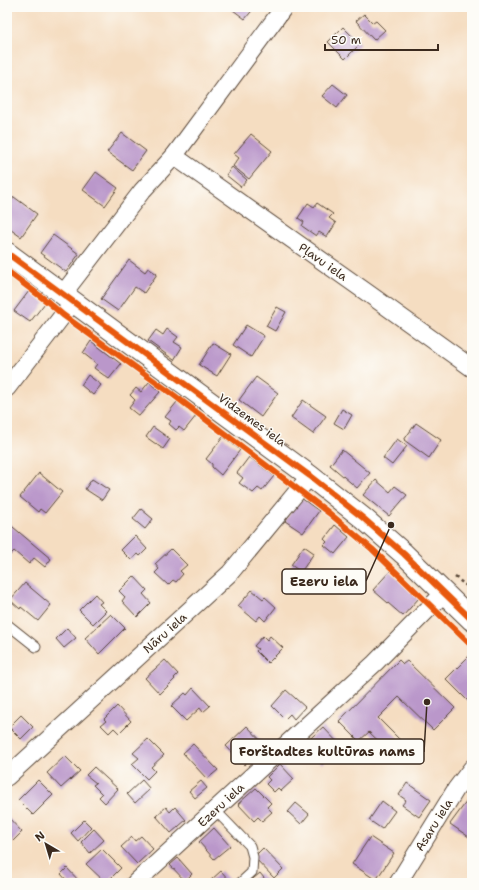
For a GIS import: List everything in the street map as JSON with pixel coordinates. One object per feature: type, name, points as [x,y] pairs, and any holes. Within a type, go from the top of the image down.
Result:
[{"type":"street","points":[[7,388],[142,191],[174,156],[284,7]]},
{"type":"street","name":"Pļavu iela","points":[[174,156],[472,368]]},
{"type":"street","name":"Vidzemes iela","points":[[7,253],[310,476],[404,554],[467,616]]},
{"type":"street","name":"Nāru iela","points":[[7,777],[230,573],[310,476]]},
{"type":"street","name":"Ezeru iela","points":[[135,883],[375,663],[444,593]]},
{"type":"street","name":"Asaru iela","points":[[398,883],[456,789],[472,768]]},
{"type":"lane","points":[[7,624],[36,647]]},
{"type":"lane","points":[[215,810],[250,846],[253,857],[252,872],[240,883]]},
{"type":"path","points":[[467,616],[472,646]]},
{"type":"building","points":[[229,7],[255,7],[245,19]]},
{"type":"building","points":[[364,14],[373,23],[376,21],[385,30],[374,40],[356,21]]},
{"type":"building","points":[[343,27],[360,44],[345,59],[328,42]]},
{"type":"building","points":[[333,84],[347,95],[337,108],[322,96]]},
{"type":"building","points":[[122,133],[146,151],[132,170],[107,152]]},
{"type":"building","points":[[251,134],[272,151],[249,179],[233,166],[239,158],[234,154]]},
{"type":"building","points":[[232,167],[247,180],[241,187],[226,175]]},
{"type":"building","points":[[96,172],[118,188],[105,206],[83,190]]},
{"type":"building","points":[[14,197],[37,214],[21,237],[7,227],[7,207]]},
{"type":"building","points":[[308,203],[314,207],[317,203],[333,214],[329,218],[336,223],[327,237],[319,232],[316,236],[302,226],[304,222],[298,218]]},
{"type":"building","points":[[53,235],[79,254],[66,272],[40,253]]},
{"type":"building","points":[[129,260],[145,272],[148,268],[157,274],[144,293],[135,287],[118,311],[101,299]]},
{"type":"building","points":[[29,291],[45,303],[30,322],[14,311]]},
{"type":"building","points":[[277,307],[286,312],[275,331],[266,326]]},
{"type":"building","points":[[246,325],[264,336],[251,357],[233,345]]},
{"type":"building","points":[[167,329],[178,337],[174,342],[182,347],[174,360],[148,341],[156,330],[163,335]]},
{"type":"building","points":[[91,341],[121,364],[109,379],[94,368],[97,364],[83,353]]},
{"type":"building","points":[[213,343],[231,354],[217,376],[199,365]]},
{"type":"building","points":[[88,375],[101,385],[93,395],[81,385]]},
{"type":"building","points":[[256,377],[278,393],[261,417],[239,400]]},
{"type":"building","points":[[149,382],[160,392],[139,416],[129,408],[135,400],[130,395],[136,388],[141,392]]},
{"type":"building","points":[[303,400],[326,416],[313,434],[291,418]]},
{"type":"building","points":[[177,402],[196,416],[184,431],[179,427],[176,430],[169,424],[171,421],[165,417]]},
{"type":"building","points":[[342,409],[352,415],[344,429],[334,423]]},
{"type":"building","points":[[416,423],[441,440],[429,458],[404,440]]},
{"type":"building","points":[[153,427],[170,439],[163,449],[146,437]]},
{"type":"building","points":[[223,437],[240,450],[221,475],[206,459]]},
{"type":"building","points":[[397,439],[407,446],[392,465],[383,458]]},
{"type":"building","points":[[342,450],[370,473],[357,488],[330,465]]},
{"type":"building","points":[[249,457],[274,476],[262,491],[258,488],[253,493],[239,483],[243,478],[237,473]]},
{"type":"building","points":[[39,473],[62,492],[45,513],[40,509],[38,512],[20,497]]},
{"type":"building","points":[[92,479],[109,490],[102,500],[85,489]]},
{"type":"building","points":[[376,480],[390,492],[395,486],[407,495],[389,516],[363,495]]},
{"type":"building","points":[[301,498],[319,511],[303,533],[285,521]]},
{"type":"building","points":[[141,509],[153,519],[145,529],[133,519]]},
{"type":"building","points":[[7,522],[51,559],[45,567],[34,558],[29,564],[14,551],[10,555],[7,552]]},
{"type":"building","points":[[335,525],[349,537],[335,554],[324,545],[327,542],[324,539]]},
{"type":"building","points":[[135,536],[147,549],[140,556],[138,554],[131,560],[121,550]]},
{"type":"building","points":[[304,546],[314,553],[301,572],[291,565]]},
{"type":"building","points":[[171,549],[187,565],[180,571],[183,574],[176,582],[173,580],[168,585],[155,573],[159,569],[155,564]]},
{"type":"building","points":[[390,571],[419,598],[403,616],[373,590]]},
{"type":"building","points":[[134,576],[147,590],[143,594],[151,603],[137,617],[122,601],[125,597],[119,591]]},
{"type":"building","points":[[25,583],[51,605],[38,621],[10,600]]},
{"type":"building","points":[[252,590],[263,599],[265,597],[276,607],[265,621],[260,616],[256,621],[238,606]]},
{"type":"building","points":[[95,594],[102,602],[99,604],[106,611],[93,624],[79,610]]},
{"type":"building","points":[[111,614],[125,628],[99,654],[85,638]]},
{"type":"building","points":[[67,628],[76,638],[64,648],[56,639]]},
{"type":"building","points":[[263,636],[267,640],[270,636],[283,648],[268,663],[256,651],[258,649],[254,646]]},
{"type":"building","points":[[472,653],[472,701],[470,703],[446,679]]},
{"type":"building","points":[[165,660],[178,674],[160,694],[145,678]]},
{"type":"building","points":[[399,660],[403,664],[407,661],[455,708],[433,730],[399,697],[378,718],[402,742],[391,753],[369,732],[359,741],[339,721]]},
{"type":"building","points":[[193,688],[210,706],[203,712],[200,708],[186,721],[171,706],[185,693],[187,695]]},
{"type":"building","points":[[286,690],[305,707],[294,719],[290,714],[285,719],[272,706]]},
{"type":"building","points":[[117,706],[131,721],[119,733],[114,728],[109,733],[101,725],[106,721],[104,719]]},
{"type":"building","points":[[21,715],[33,727],[21,739],[9,727]]},
{"type":"building","points":[[247,726],[265,745],[244,765],[226,746]]},
{"type":"building","points":[[323,727],[341,746],[322,764],[304,744]]},
{"type":"building","points":[[148,739],[164,755],[151,767],[155,771],[147,779],[132,764],[139,758],[133,753]]},
{"type":"building","points":[[193,744],[218,770],[207,779],[183,753]]},
{"type":"building","points":[[65,756],[80,771],[61,788],[47,773]]},
{"type":"building","points":[[280,764],[294,779],[281,791],[278,788],[274,792],[266,784],[270,780],[267,777]]},
{"type":"building","points":[[94,767],[118,789],[105,803],[99,797],[102,794],[93,785],[96,783],[86,775]]},
{"type":"building","points":[[38,780],[53,795],[33,815],[18,800]]},
{"type":"building","points":[[142,780],[150,789],[135,803],[127,794]]},
{"type":"building","points":[[201,781],[207,788],[195,798],[189,791]]},
{"type":"building","points":[[407,783],[431,800],[419,817],[402,805],[406,800],[399,795]]},
{"type":"building","points":[[256,788],[271,803],[267,807],[272,812],[262,821],[258,817],[254,821],[238,804]]},
{"type":"building","points":[[382,801],[395,811],[382,829],[369,820]]},
{"type":"building","points":[[467,801],[472,804],[472,834],[469,837],[450,824]]},
{"type":"building","points":[[296,803],[309,814],[301,824],[288,812]]},
{"type":"building","points":[[166,807],[170,812],[175,807],[186,820],[171,833],[156,816]]},
{"type":"building","points":[[7,816],[22,832],[7,847]]},
{"type":"building","points":[[84,820],[91,827],[78,841],[71,833]]},
{"type":"building","points":[[214,828],[230,846],[214,859],[199,842]]},
{"type":"building","points":[[94,829],[104,840],[90,853],[81,842]]},
{"type":"building","points":[[141,836],[153,849],[137,864],[121,847],[132,837],[135,841]]},
{"type":"building","points":[[370,837],[394,853],[376,880],[352,864]]},
{"type":"building","points":[[263,848],[283,869],[274,878],[254,857]]},
{"type":"building","points":[[102,849],[121,868],[106,883],[86,864]]},
{"type":"building","points":[[178,858],[192,874],[185,881],[170,865]]},
{"type":"building","points":[[67,868],[81,883],[69,883],[61,874]]},
{"type":"building","points":[[221,871],[230,881],[228,883],[214,883],[211,880]]},
{"type":"building","points":[[260,873],[268,883],[248,883]]},
{"type":"cycle path","points":[[7,253],[310,476],[363,518],[404,554],[472,620]]},
{"type":"cycle path","points":[[7,271],[63,315],[175,396],[329,513],[372,549],[472,646]]},
{"type":"place","name":"Ezeru iela","points":[[391,525]]},
{"type":"place","name":"Forštadtes kultūras nams","points":[[427,702]]}]
